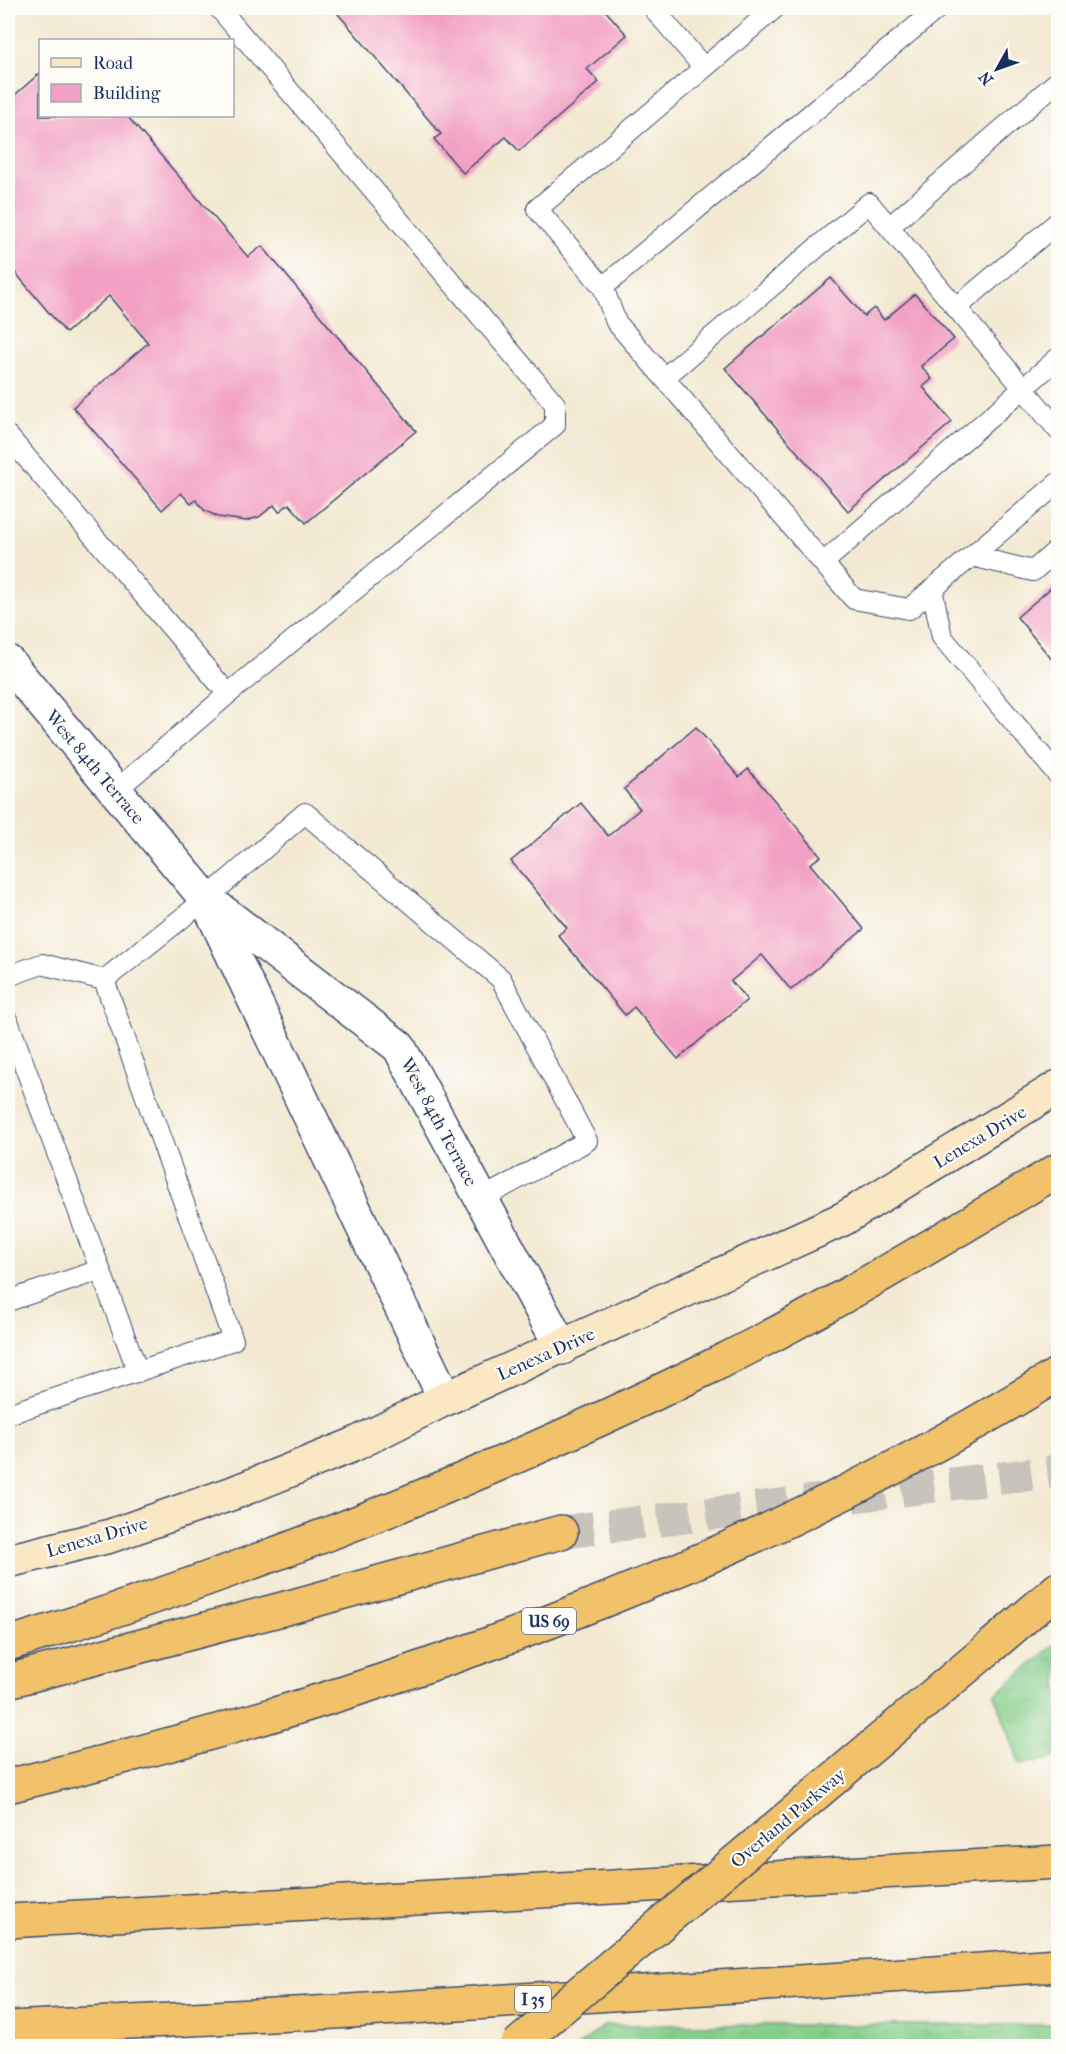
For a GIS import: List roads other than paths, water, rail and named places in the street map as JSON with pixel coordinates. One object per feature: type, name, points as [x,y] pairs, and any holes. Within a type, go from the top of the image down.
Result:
[{"type":"highway","points":[[8,1644],[80,1622],[274,1555],[401,1507],[528,1453],[712,1366],[828,1305],[1059,1170]]},
{"type":"highway","name":"US 69","points":[[8,1786],[155,1749],[280,1713],[477,1649],[697,1562],[860,1483],[980,1421],[1059,1374]]},
{"type":"highway","points":[[8,1681],[286,1608],[561,1532]]},
{"type":"highway","name":"Overland Parkway","points":[[516,2046],[1059,1589]]},
{"type":"highway","points":[[8,1921],[1059,1862]]},
{"type":"highway","name":"I 35","points":[[8,2028],[335,2012],[1059,1965]]},
{"type":"street","name":"West 84th Terrace","points":[[8,662],[206,899],[399,1047],[562,1348]]},
{"type":"street","name":"West 84th Terrace","points":[[206,899],[445,1399]]},
{"type":"street","name":"Lenexa Drive","points":[[8,1561],[110,1536],[233,1493],[353,1445],[445,1399],[843,1219],[1059,1087]]},
{"type":"lane","points":[[115,791],[228,694],[555,424],[555,404],[219,8]]},
{"type":"lane","points":[[653,8],[704,68]]},
{"type":"lane","points":[[776,8],[537,209],[603,287],[616,322],[854,599],[909,609],[1059,483]]},
{"type":"lane","points":[[603,287],[938,8]]},
{"type":"lane","points":[[889,227],[1059,81]]},
{"type":"lane","points":[[664,378],[869,203],[1059,430]]},
{"type":"lane","points":[[956,308],[1059,222]]},
{"type":"lane","points":[[823,562],[1059,358]]},
{"type":"lane","points":[[8,435],[228,694]]},
{"type":"lane","points":[[972,556],[1033,571],[1059,549]]},
{"type":"lane","points":[[932,589],[942,637],[1059,775]]},
{"type":"lane","points":[[104,980],[206,899],[305,813],[501,979],[587,1141],[481,1199]]},
{"type":"lane","points":[[8,976],[42,964],[104,980]]},
{"type":"lane","points":[[8,1414],[233,1340],[104,980]]},
{"type":"lane","points":[[8,1021],[138,1371]]},
{"type":"lane","points":[[8,1301],[100,1270]]},
{"type":"tunnel","points":[[561,1532],[1058,1471]]}]
